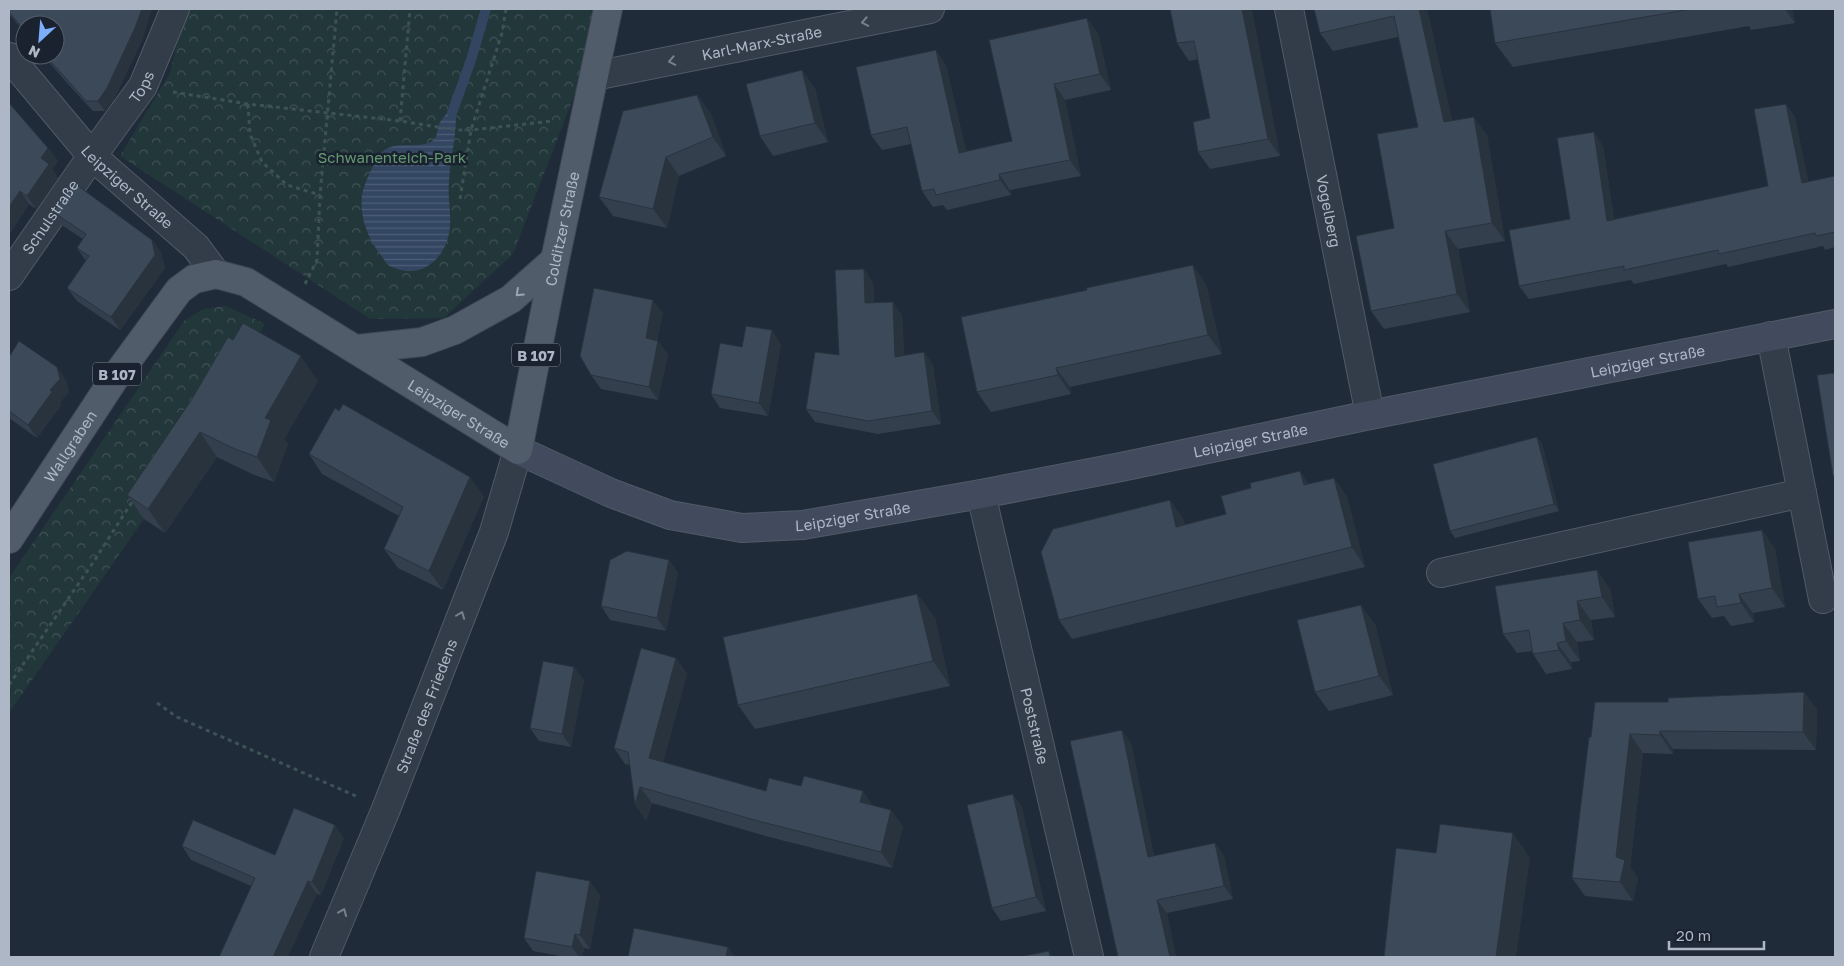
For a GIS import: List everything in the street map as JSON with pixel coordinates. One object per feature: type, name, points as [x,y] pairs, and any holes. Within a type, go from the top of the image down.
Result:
[{"type":"main road","name":"Colditzer Straße","points":[[518,450],[554,260],[608,9]]},
{"type":"main road","points":[[357,350],[422,342],[455,330],[511,299],[554,260]]},
{"type":"main road","name":"Leipziger Straße","points":[[216,274],[246,282],[518,450],[610,493],[670,515],[742,528],[803,525],[981,494],[1370,415],[1835,324]]},
{"type":"main road","name":"Wallgraben","points":[[9,538],[116,376],[179,290],[194,279],[216,274]]},
{"type":"street","name":"Tops","points":[[92,156],[143,86],[175,9]]},
{"type":"street","name":"Karl-Marx-Straße","points":[[594,76],[930,9]]},
{"type":"street","name":"Vogelberg","points":[[1289,9],[1370,415]]},
{"type":"street","name":"Leipziger Straße","points":[[9,57],[92,156],[196,247],[216,274]]},
{"type":"street","name":"Schulstraße","points":[[9,276],[92,156]]},
{"type":"street","points":[[1771,336],[1823,598]]},
{"type":"street","name":"Straße des Friedens","points":[[324,957],[386,809],[494,532],[518,450]]},
{"type":"street","points":[[1442,573],[1802,493]]},
{"type":"street","name":"Poststraße","points":[[981,494],[1089,957]]},
{"type":"path","points":[[292,310],[317,260],[320,195],[337,9]]},
{"type":"path","points":[[400,121],[410,9]]},
{"type":"path","points":[[460,199],[471,130],[502,33],[506,9]]},
{"type":"path","points":[[143,86],[248,104],[400,121],[456,130],[584,118]]},
{"type":"path","points":[[248,104],[250,134],[262,162],[287,185],[320,195]]},
{"type":"path","points":[[9,685],[138,493]]},
{"type":"path","points":[[157,703],[176,717],[386,809]]},
{"type":"green space","name":"Schwanenteich-Park","points":[[185,9],[593,9],[576,91],[513,254],[444,318],[370,319],[120,156],[170,73]]},
{"type":"green space","points":[[226,306],[265,324],[210,424],[9,713],[9,578],[184,321],[203,309]]},
{"type":"water","points":[[447,113],[452,113],[456,117],[449,181],[450,226],[447,241],[438,257],[424,268],[408,271],[399,270],[387,264],[369,237],[362,212],[363,191],[376,160],[382,153],[394,146],[416,145],[433,141],[440,122]]},
{"type":"building","points":[[9,9],[142,9],[107,88],[98,101],[86,101],[54,65],[65,65],[65,15],[15,15],[15,19],[9,12]]},
{"type":"building","points":[[1170,9],[1242,9],[1268,139],[1198,152],[1193,122],[1210,118],[1194,41],[1177,43]]},
{"type":"building","points":[[1314,9],[1419,9],[1444,122],[1474,117],[1492,223],[1445,231],[1457,294],[1371,311],[1356,236],[1394,228],[1377,134],[1418,127],[1394,16],[1320,33]]},
{"type":"building","points":[[1490,9],[1691,9],[1495,43]]},
{"type":"building","points":[[1087,18],[1100,74],[1054,84],[1070,160],[999,174],[1000,180],[936,195],[934,189],[922,191],[907,127],[871,135],[856,67],[936,50],[959,153],[1012,141],[989,40]]},
{"type":"building","points":[[802,70],[815,123],[760,136],[746,84]]},
{"type":"building","points":[[697,95],[713,137],[666,157],[653,209],[599,197],[623,111]]},
{"type":"building","points":[[9,103],[48,148],[41,158],[49,164],[27,196],[20,191],[9,207]]},
{"type":"building","points":[[1786,104],[1802,183],[1835,176],[1835,232],[1816,236],[1815,233],[1719,254],[1718,250],[1624,270],[1624,266],[1519,286],[1509,230],[1570,219],[1557,138],[1594,132],[1607,221],[1768,186],[1754,109]]},
{"type":"building","points":[[74,183],[152,240],[155,255],[111,317],[67,288],[89,256],[77,248],[86,234],[53,212]]},
{"type":"building","points":[[1193,265],[1208,335],[1056,368],[1058,375],[977,392],[961,317]]},
{"type":"building","points":[[864,269],[865,303],[893,302],[895,357],[924,352],[932,411],[868,421],[806,409],[815,352],[839,355],[835,270]]},
{"type":"building","points":[[594,288],[653,300],[646,338],[658,341],[649,387],[591,375],[580,356]]},
{"type":"building","points":[[243,323],[301,356],[265,418],[271,420],[257,457],[235,449],[200,432],[148,509],[127,495],[192,399],[228,337],[233,340]]},
{"type":"building","points":[[746,326],[772,330],[759,403],[711,394],[720,343],[742,347]]},
{"type":"building","points":[[19,341],[57,367],[60,379],[50,390],[52,392],[28,425],[9,411],[9,357]]},
{"type":"building","points":[[1835,373],[1835,476],[1833,476],[1817,375]]},
{"type":"building","points":[[343,404],[470,477],[429,571],[384,549],[403,507],[309,454],[335,408],[339,411]]},
{"type":"building","points":[[1537,437],[1554,504],[1450,531],[1433,464]]},
{"type":"building","points":[[1300,471],[1304,485],[1334,478],[1352,547],[1059,620],[1041,552],[1053,529],[1170,500],[1176,527],[1226,514],[1221,496],[1251,488],[1250,483]]},
{"type":"building","points":[[1762,530],[1772,588],[1739,594],[1741,603],[1717,607],[1715,596],[1698,599],[1688,542]]},
{"type":"building","points":[[627,551],[669,560],[657,618],[601,606],[610,560]]},
{"type":"building","points":[[1597,570],[1602,597],[1577,601],[1580,620],[1563,623],[1566,641],[1557,643],[1559,650],[1533,654],[1529,630],[1503,634],[1495,586]]},
{"type":"building","points":[[917,594],[933,661],[738,705],[723,637]]},
{"type":"building","points":[[1361,605],[1379,676],[1315,692],[1297,620]]},
{"type":"building","points":[[641,648],[676,658],[649,758],[766,791],[769,778],[801,786],[804,776],[863,791],[860,802],[891,810],[881,852],[758,821],[640,787],[635,805],[628,752],[614,748]]},
{"type":"building","points":[[543,661],[574,667],[562,734],[530,728]]},
{"type":"building","points":[[1804,692],[1803,732],[1660,731],[1660,735],[1630,734],[1616,857],[1625,860],[1620,882],[1572,878],[1595,702],[1668,702],[1668,698]]},
{"type":"building","points":[[1122,730],[1148,857],[1215,843],[1224,886],[1157,900],[1170,957],[1118,957],[1070,741]]},
{"type":"building","points":[[1013,794],[1036,897],[992,908],[967,805]]},
{"type":"building","points":[[294,808],[335,825],[312,882],[308,881],[273,957],[219,957],[255,878],[182,846],[193,820],[275,855]]},
{"type":"building","points":[[1440,824],[1513,833],[1496,957],[1384,957],[1396,848],[1436,853]]},
{"type":"building","points":[[536,871],[590,881],[580,935],[575,934],[572,947],[524,938]]},
{"type":"building","points":[[634,928],[728,947],[726,957],[628,957]]},
{"type":"building","points":[[1049,951],[1050,957],[1019,957]]},
{"type":"waterway","points":[[452,113],[471,60],[486,9]]}]
